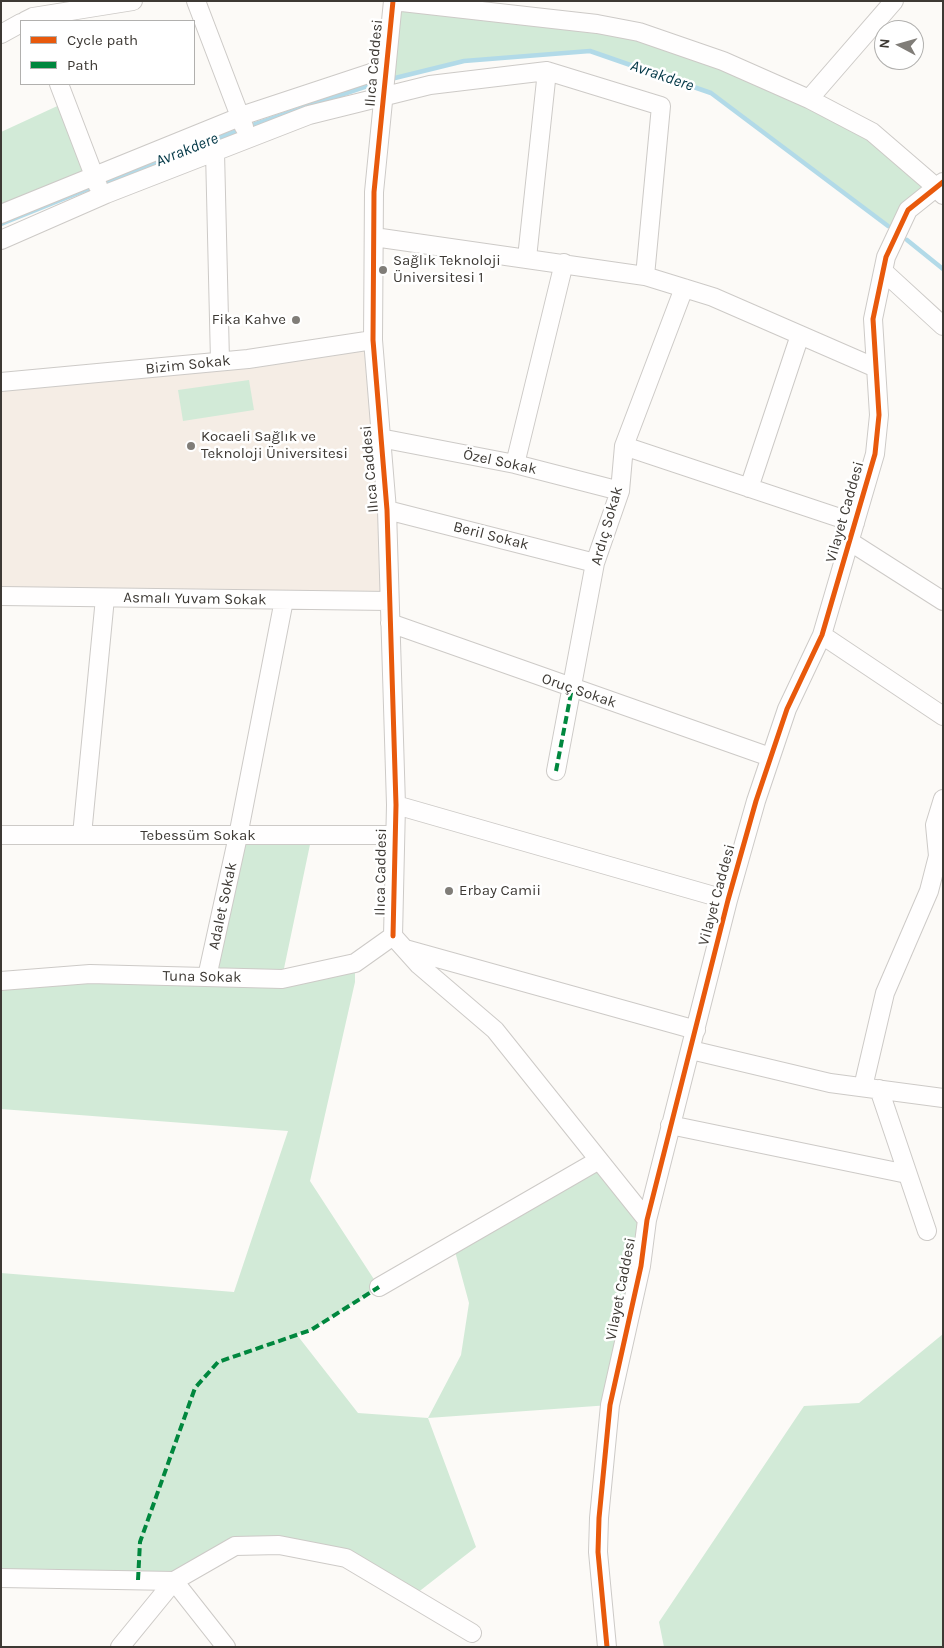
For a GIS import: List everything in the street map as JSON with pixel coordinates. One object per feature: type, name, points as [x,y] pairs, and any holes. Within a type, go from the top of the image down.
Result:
[{"type":"street","points":[[28,17],[133,1]]},
{"type":"street","points":[[196,1],[248,139]]},
{"type":"street","points":[[379,1],[384,7],[389,32]]},
{"type":"street","points":[[393,1],[597,24],[639,32],[723,61],[809,99],[872,132],[941,188]]},
{"type":"street","name":"Ilıca Caddesi","points":[[393,1],[374,192],[373,340],[386,510],[396,805],[394,834],[397,942]]},
{"type":"street","points":[[809,99],[894,1]]},
{"type":"street","points":[[1,34],[20,22]]},
{"type":"street","points":[[1,214],[93,175],[240,117],[386,68]]},
{"type":"street","points":[[527,258],[546,71]]},
{"type":"street","points":[[1,240],[101,196],[309,115],[383,95],[430,85],[546,71],[662,106],[646,276]]},
{"type":"street","points":[[59,85],[101,196]]},
{"type":"street","points":[[215,152],[220,362]]},
{"type":"street","name":"Vilayet Caddesi","points":[[607,1647],[598,1552],[599,1518],[610,1405],[641,1266],[646,1220],[728,900],[770,757],[790,702],[822,635],[875,454],[879,415],[873,319],[886,256],[908,210],[941,188]]},
{"type":"street","points":[[374,237],[646,276],[713,297],[876,368]]},
{"type":"street","points":[[515,464],[564,264]]},
{"type":"street","points":[[883,271],[943,326]]},
{"type":"street","name":"Ardıç Sokak","points":[[556,772],[595,563],[620,491],[624,446],[684,288]]},
{"type":"street","points":[[749,488],[800,335]]},
{"type":"street","name":"Bizim Sokak","points":[[1,382],[220,362],[373,340]]},
{"type":"street","name":"Özel Sokak","points":[[380,438],[515,464],[620,491]]},
{"type":"street","points":[[624,446],[855,523]]},
{"type":"street","name":"Beril Sokak","points":[[386,510],[595,563]]},
{"type":"street","points":[[849,541],[943,601]]},
{"type":"street","name":"Asmalı Yuvam Sokak","points":[[1,596],[389,601]]},
{"type":"street","points":[[82,835],[105,598]]},
{"type":"street","name":"Adalet Sokak","points":[[207,977],[238,836],[284,600]]},
{"type":"street","name":"Oruç Sokak","points":[[390,623],[770,757]]},
{"type":"street","points":[[822,635],[943,716]]},
{"type":"street","points":[[926,1231],[907,1174],[871,1088],[885,993],[929,891],[940,858],[935,825],[943,799]]},
{"type":"street","points":[[396,805],[728,900]]},
{"type":"street","name":"Tebessüm Sokak","points":[[1,835],[238,836],[394,834]]},
{"type":"street","points":[[397,942],[696,1030]]},
{"type":"street","points":[[397,942],[495,1030],[646,1220]]},
{"type":"street","name":"Tuna Sokak","points":[[1,981],[90,974],[282,979],[355,963],[397,942]]},
{"type":"street","points":[[691,1050],[830,1083],[943,1098]]},
{"type":"street","points":[[670,1126],[907,1174]]},
{"type":"street","points":[[379,1287],[599,1160]]},
{"type":"street","points":[[120,1647],[174,1581],[236,1546],[279,1545],[346,1558],[472,1633]]},
{"type":"street","points":[[1,1578],[174,1581]]},
{"type":"street","points":[[174,1581],[226,1647]]},
{"type":"shaded area","name":"Kocaeli Sağlık ve Teknoloji Üniversitesi","points":[[373,340],[389,601],[1,596],[1,382]]},
{"type":"green space","points":[[393,1],[597,24],[809,99],[937,188],[897,232],[711,93],[590,51],[464,61],[385,80]]},
{"type":"green space","points":[[66,102],[93,175],[1,214],[1,132]]},
{"type":"green space","points":[[249,380],[254,410],[183,421],[178,390]]},
{"type":"green space","points":[[312,835],[282,978],[355,963],[355,982],[310,1181],[379,1287],[311,1330],[297,1335],[358,1413],[428,1418],[476,1547],[412,1597],[346,1558],[235,1546],[174,1581],[1,1578],[1,1273],[234,1292],[288,1131],[1,1109],[1,981],[207,977],[238,836]]},
{"type":"green space","points":[[599,1160],[647,1220],[610,1405],[428,1418],[461,1355],[469,1303],[453,1244]]},
{"type":"green space","points":[[943,1334],[943,1647],[664,1647],[659,1622],[804,1406],[859,1403]]},
{"type":"waterway","name":"Avrakdere","points":[[395,78],[464,61],[590,51],[711,93],[888,226]]},
{"type":"waterway","name":"Avrakdere","points":[[100,184],[244,128],[376,83]]},
{"type":"waterway","name":"Avrakdere","points":[[1,224],[93,187]]},
{"type":"waterway","name":"Avrakdere","points":[[907,240],[943,269]]},
{"type":"marked path","points":[[556,771],[572,688]]},
{"type":"marked path","points":[[138,1580],[140,1542],[195,1388],[218,1362],[311,1330],[379,1287]]},
{"type":"cycle path","points":[[393,1],[374,192],[373,340],[387,510],[396,805],[393,936]]},
{"type":"cycle path","points":[[607,1647],[598,1552],[599,1518],[610,1405],[641,1266],[647,1220],[728,900],[756,801],[787,709],[822,635],[875,454],[879,415],[873,319],[886,257],[908,210],[943,182]]},
{"type":"place","name":"Sağlık Teknoloji Üniversitesi 1","points":[[383,270]]},
{"type":"place","name":"Fika Kahve","points":[[296,320]]},
{"type":"place","name":"Kocaeli Sağlık ve Teknoloji Üniversitesi","points":[[191,446]]},
{"type":"place","name":"Erbay Camii","points":[[449,891]]}]
